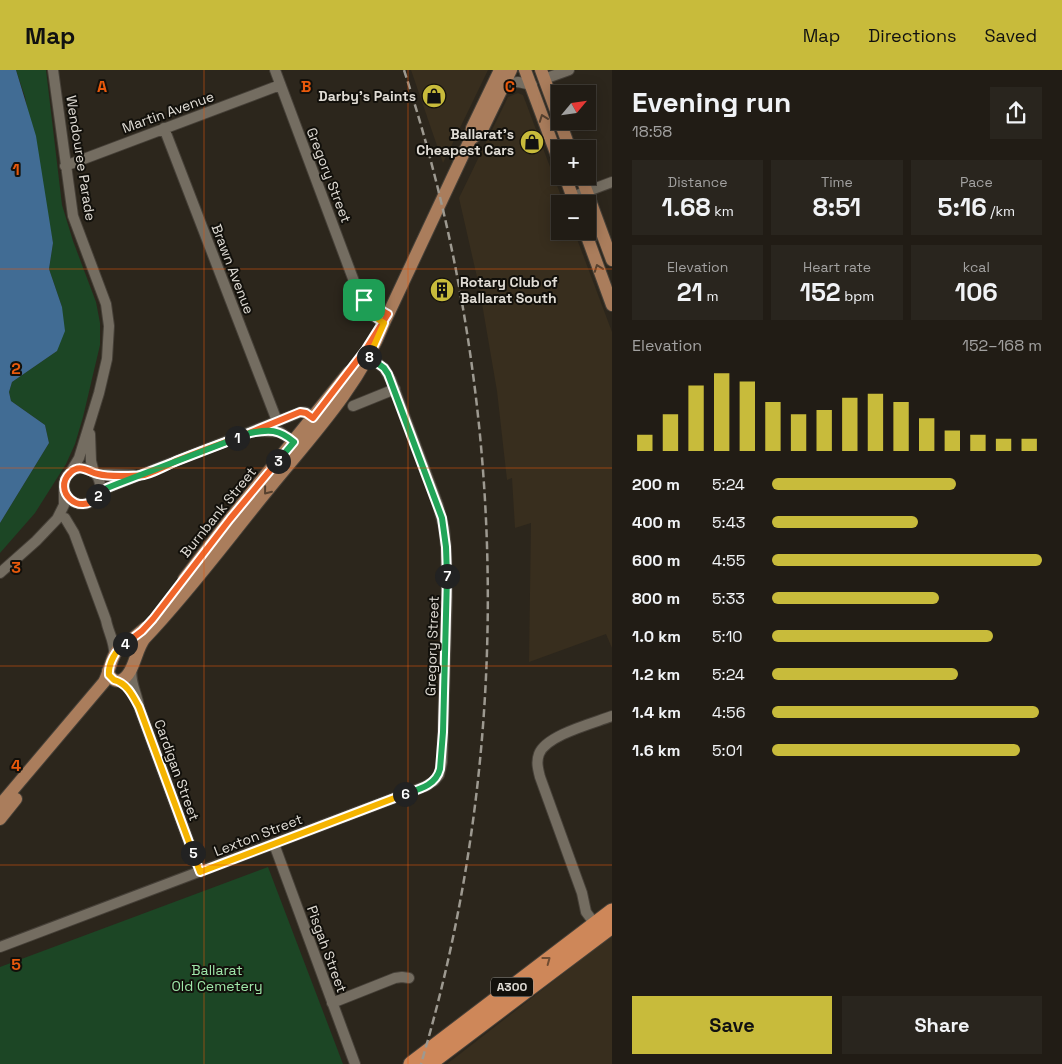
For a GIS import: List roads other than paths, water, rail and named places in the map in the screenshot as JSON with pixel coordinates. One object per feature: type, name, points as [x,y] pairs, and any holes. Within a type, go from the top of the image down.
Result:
[{"type":"highway","name":"A300","points":[[411,1064],[605,922]]},
{"type":"highway","name":"A300","points":[[429,1064],[605,922]]},
{"type":"main road","name":"Burnbank Street","points":[[315,423],[345,393],[369,358],[470,140],[472,128],[500,70]]},
{"type":"main road","name":"Burnbank Street","points":[[470,140],[482,130],[511,70]]},
{"type":"main road","points":[[526,70],[551,140]]},
{"type":"main road","points":[[542,75],[567,140]]},
{"type":"main road","points":[[583,185],[612,260]]},
{"type":"main road","points":[[588,240],[612,305]]},
{"type":"main road","name":"Burnbank Street","points":[[120,681],[126,677],[134,662],[139,646],[201,571],[315,423],[386,319]]},
{"type":"main road","name":"Burnbank Street","points":[[114,656],[120,648],[142,631],[157,614],[230,519],[298,445]]},
{"type":"main road","points":[[126,644],[133,647],[134,662]]},
{"type":"main road","points":[[0,805],[104,682],[114,656]]},
{"type":"main road","points":[[108,671],[111,678],[120,681]]},
{"type":"main road","points":[[0,819],[98,699],[110,687],[120,681]]},
{"type":"street","name":"Wendouree Parade","points":[[53,70],[73,216],[106,304],[109,326],[107,359],[79,458],[70,473]]},
{"type":"street","name":"Gregory Street","points":[[275,70],[362,304],[368,311],[386,319]]},
{"type":"street","points":[[542,75],[569,70]]},
{"type":"street","points":[[504,84],[518,82],[532,86]]},
{"type":"street","name":"Martin Avenue","points":[[65,166],[280,85]]},
{"type":"street","name":"Brawn Avenue","points":[[164,128],[277,421]]},
{"type":"street","points":[[581,195],[612,182]]},
{"type":"street","name":"Gregory Street","points":[[369,358],[384,368],[395,389],[438,505],[445,538],[447,597],[444,723],[442,762],[439,775]]},
{"type":"street","points":[[353,406],[395,389]]},
{"type":"street","points":[[36,541],[54,529],[72,511],[90,503],[107,488],[302,412],[308,414],[315,423]]},
{"type":"street","name":"Wendouree Parade","points":[[90,423],[91,461],[95,473]]},
{"type":"street","points":[[250,433],[264,431],[280,432],[298,445]]},
{"type":"street","points":[[0,573],[36,541],[59,516],[65,501],[66,478],[70,473],[79,468],[95,473],[120,476],[144,475]]},
{"type":"street","points":[[95,473],[100,485],[98,496]]},
{"type":"street","points":[[64,490],[72,502],[85,504]]},
{"type":"street","points":[[66,518],[74,532],[106,620],[114,647],[114,656]]},
{"type":"street","points":[[106,620],[126,644]]},
{"type":"street","name":"Cardigan Street","points":[[134,662],[131,681],[137,694],[139,707]]},
{"type":"street","name":"Cardigan Street","points":[[120,681],[131,693],[139,707],[200,872]]},
{"type":"street","points":[[605,922],[582,893],[540,777],[537,763],[539,753],[544,745],[552,739],[612,716]]},
{"type":"street","name":"Lexton Street","points":[[0,946],[426,786],[439,775]]},
{"type":"street","name":"Pisgah Street","points":[[274,844],[355,1064]]},
{"type":"street","points":[[332,1003],[395,978],[409,978]]},
{"type":"water","points":[[0,70],[16,70],[36,136],[53,243],[49,269],[62,307],[65,331],[57,351],[12,382],[9,392],[11,401],[45,425],[49,443],[0,523]]},
{"type":"railway","points":[[404,70],[439,191],[464,314],[480,440],[488,566],[485,692],[473,817],[452,942],[421,1064]]},
{"type":"place","name":"Darby's Paints","points":[[434,96]]},
{"type":"place","name":"Ballarat's Cheapest Cars","points":[[532,142]]},
{"type":"place","name":"Rotary Club of Ballarat South","points":[[442,290]]},
{"type":"park label","name":"Ballarat Old Cemetery","points":[[217,978]]}]
